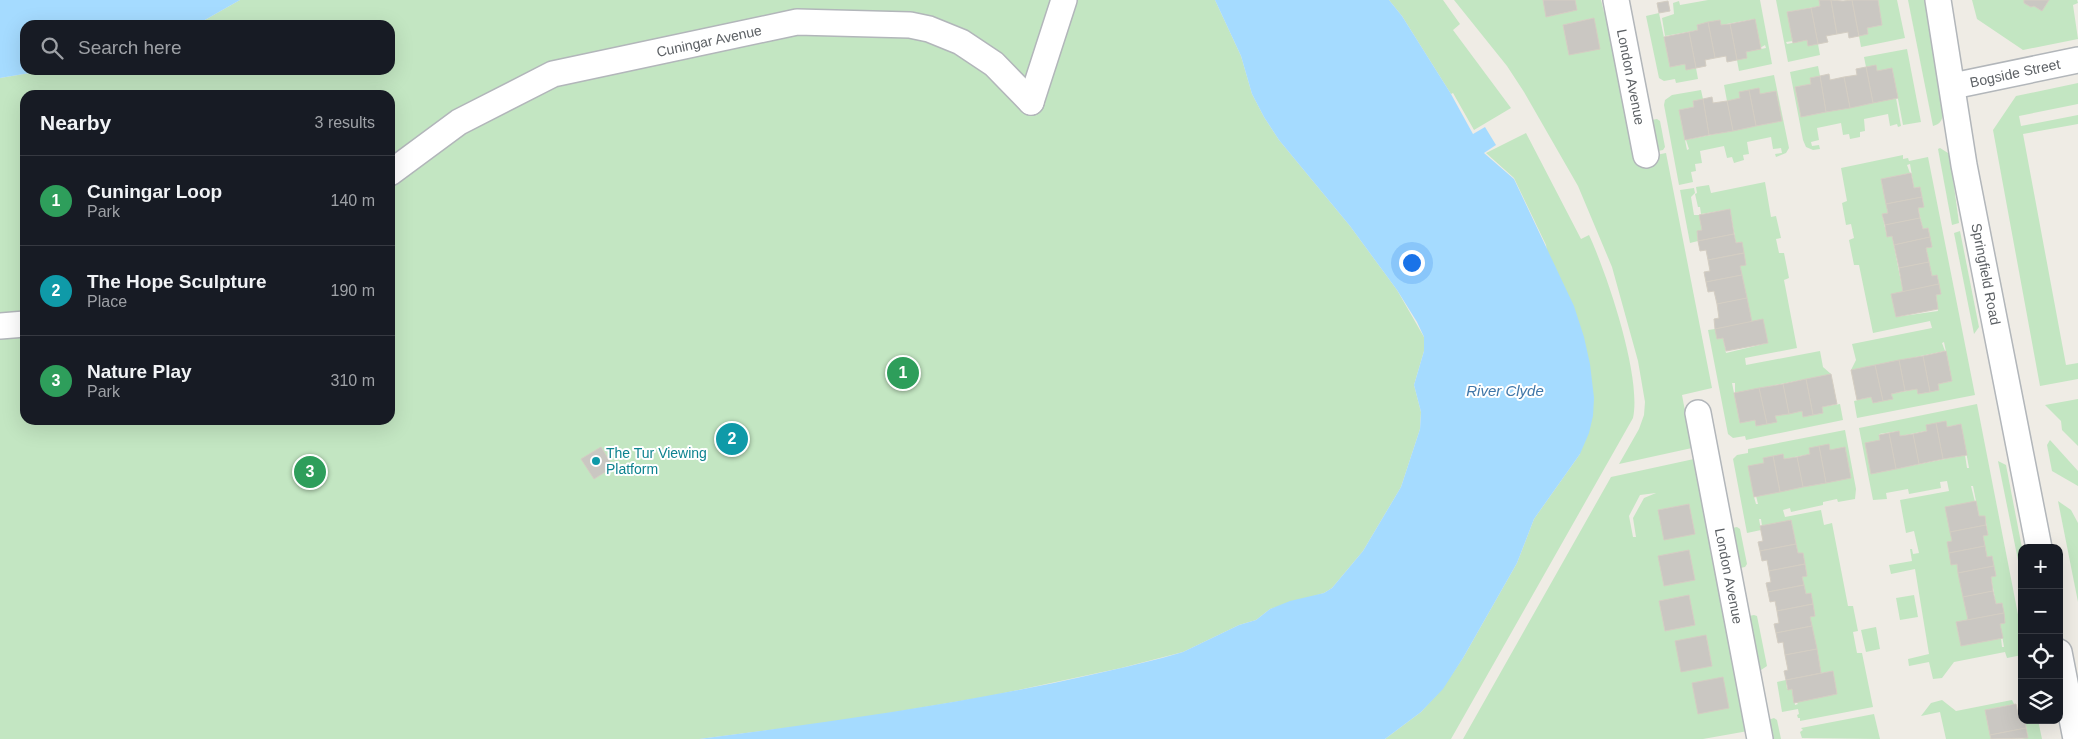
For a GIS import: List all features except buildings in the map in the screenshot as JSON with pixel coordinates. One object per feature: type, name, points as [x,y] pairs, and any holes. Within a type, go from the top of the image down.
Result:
[{"type":"street","name":"Cuningar Avenue","points":[[395,169],[459,122],[553,74],[796,22],[910,25],[929,29],[960,42],[994,64],[1031,102],[1064,0]]},
{"type":"street","name":"London Avenue","points":[[1616,0],[1646,155]]},
{"type":"street","name":"Springfield Road","points":[[1938,0],[1964,165],[2038,544]]},
{"type":"street","name":"Bogside Street","points":[[1953,86],[2078,60]]},
{"type":"street","points":[[0,326],[20,324]]},
{"type":"street","name":"London Avenue","points":[[1698,413],[1760,739]]},
{"type":"street","points":[[2063,672],[2076,739]]},
{"type":"green space","points":[[240,0],[1215,0],[1241,56],[1252,94],[1264,117],[1279,140],[1350,226],[1397,290],[1424,337],[1424,351],[1414,385],[1421,412],[1420,429],[1401,487],[1363,551],[1332,588],[1324,593],[1270,609],[1256,620],[1239,625],[1183,652],[1121,668],[990,696],[842,721],[699,739],[0,739],[0,78],[20,75],[395,75],[395,20],[205,20]]},
{"type":"green space","points":[[1389,0],[1443,0],[1460,24],[1453,30],[1511,108],[1474,130],[1453,93],[1451,94],[1402,16]]},
{"type":"green space","points":[[1454,0],[1543,0],[1547,17],[1576,10],[1575,0],[1601,0],[1604,12],[1607,12],[1636,159],[1666,153],[1712,388],[1682,395],[1692,448],[1619,464],[1639,429],[1644,415],[1645,402],[1638,361],[1612,267],[1578,186],[1507,66]],"holes":[[[1593,18],[1569,55],[1563,25]]]},
{"type":"green space","points":[[1708,0],[1760,0],[1772,64],[1739,71],[1737,60],[1746,52],[1766,48],[1765,45],[1760,48],[1754,19],[1721,25],[1719,20],[1697,25],[1698,30],[1665,36],[1662,18],[1674,14],[1673,3],[1679,1],[1680,5]]},
{"type":"green space","points":[[1776,0],[1821,0],[1819,1],[1820,6],[1787,12],[1793,41],[1786,42],[1787,44],[1807,40],[1808,45],[1818,44],[1820,55],[1788,62]]},
{"type":"green space","points":[[1878,0],[1897,0],[1905,38],[1861,47],[1859,36],[1868,34],[1867,28],[1882,25]]},
{"type":"green space","points":[[1908,0],[1925,0],[1943,111],[1941,121],[1933,126]]},
{"type":"green space","points":[[1972,0],[2024,0],[2024,3],[2042,11],[2049,0],[2077,0],[2078,3],[2073,5],[2078,39],[2023,50],[1977,19]]},
{"type":"green space","points":[[1659,13],[1670,67],[1685,64],[1696,68],[1698,79],[1676,83],[1675,79],[1664,81],[1659,78],[1646,16]]},
{"type":"green space","points":[[1907,49],[1921,122],[1903,125],[1892,68],[1877,71],[1866,67],[1864,57]]},
{"type":"green space","points":[[1818,66],[1820,76],[1810,78],[1811,84],[1795,87],[1801,117],[1896,98],[1901,126],[1898,127],[1897,124],[1890,126],[1888,114],[1864,119],[1865,131],[1860,132],[1860,137],[1850,139],[1849,134],[1843,135],[1841,123],[1817,128],[1819,140],[1811,142],[1812,146],[1819,145],[1820,149],[1813,150],[1806,147],[1790,72]]},
{"type":"green space","points":[[1774,75],[1789,148],[1786,153],[1776,157],[1775,154],[1782,153],[1781,148],[1773,149],[1771,137],[1747,142],[1749,154],[1743,155],[1744,160],[1734,163],[1732,157],[1727,158],[1724,146],[1700,151],[1702,163],[1695,164],[1696,171],[1691,172],[1693,182],[1679,185],[1664,105],[1665,100],[1672,95],[1701,90],[1703,99],[1693,101],[1694,107],[1679,110],[1687,150],[1689,149],[1686,140],[1781,121],[1776,91],[1727,101],[1724,85]]},
{"type":"green space","points":[[2078,83],[2078,104],[2019,116],[2021,126],[2078,115],[2078,124],[2023,134],[2066,365],[2078,363],[2078,379],[2040,386],[1993,130],[2016,96]]},
{"type":"green space","points":[[1657,119],[1660,121],[1665,147],[1663,150],[1658,151],[1652,120]]},
{"type":"green space","points":[[1526,133],[1581,239],[1589,235],[1605,274],[1628,352],[1634,400],[1633,418],[1451,739],[1385,739],[1421,712],[1442,689],[1463,658],[1517,563],[1534,519],[1580,454],[1546,245],[1514,178],[1486,153]]},
{"type":"green space","points":[[1940,148],[1948,153],[1950,157],[1959,223],[1952,225],[1938,149]]},
{"type":"green space","points":[[1903,155],[1903,159],[1908,158],[1909,161],[1928,157],[1975,395],[1857,418],[1854,401],[1871,397],[1873,403],[1892,399],[1891,394],[1917,389],[1919,394],[1939,390],[1938,384],[1952,381],[1944,342],[1942,343],[1945,351],[1851,370],[1856,360],[1852,344],[1932,328],[1930,321],[1873,333],[1859,265],[1854,265],[1849,240],[1854,238],[1851,224],[1846,225],[1842,203],[1847,201],[1841,168]],"holes":[[[1910,164],[1914,188],[1920,187],[1924,206],[1918,208],[1923,229],[1928,228],[1932,247],[1926,248],[1932,276],[1937,275],[1941,294],[1936,295],[1938,311],[1896,317],[1892,294],[1903,292],[1892,236],[1887,237],[1882,214],[1888,213],[1881,179],[1910,173],[1907,165]]]},
{"type":"green space","points":[[1765,182],[1771,217],[1776,216],[1781,238],[1776,239],[1779,253],[1784,253],[1789,278],[1784,280],[1797,348],[1745,358],[1746,365],[1820,351],[1823,367],[1831,374],[1735,393],[1735,383],[1732,383],[1740,423],[1755,420],[1756,426],[1776,422],[1775,416],[1802,411],[1803,417],[1823,413],[1822,407],[1840,404],[1843,420],[1746,440],[1745,436],[1733,438],[1728,434],[1708,330],[1715,329],[1723,338],[1726,353],[1768,343],[1752,322],[1740,266],[1742,242],[1736,243],[1730,209],[1701,214],[1695,194],[1697,193],[1696,187],[1709,185],[1711,193]]},
{"type":"green space","points":[[1694,188],[1695,193],[1691,197],[1694,215],[1699,215],[1702,230],[1697,232],[1698,241],[1690,243],[1680,190]]},
{"type":"green space","points":[[1960,231],[1979,327],[1974,334],[1954,233]]},
{"type":"green space","points":[[2078,399],[2078,446],[2062,430],[2061,421],[2045,405]]},
{"type":"green space","points":[[1977,404],[2018,614],[2018,656],[2007,658],[2005,652],[1954,662],[1942,678],[1933,679],[1929,662],[1909,666],[1908,659],[1929,654],[1915,569],[1891,574],[1889,565],[1912,561],[1910,549],[1912,549],[1913,554],[1919,553],[1914,531],[1906,533],[1900,500],[1949,491],[1947,481],[1940,482],[1941,488],[1909,494],[1908,489],[1886,493],[1887,499],[1873,500],[1859,428]],"holes":[[[1961,424],[1969,468],[1967,468],[1965,455],[1871,474],[1880,440],[1879,434],[1898,431],[1900,436]],[[1971,486],[1973,486],[1979,516],[1985,516],[1988,535],[1983,536],[1987,557],[1992,556],[1996,576],[1991,577],[1996,604],[2002,603],[2005,623],[2000,624],[2004,647],[2002,647],[2001,638],[1961,646],[1956,623],[1968,620],[1957,564],[1975,502]]]},
{"type":"green space","points":[[1845,430],[1856,489],[1855,499],[1838,502],[1837,499],[1823,502],[1823,505],[1791,512],[1790,508],[1783,510],[1785,517],[1821,510],[1824,525],[1832,523],[1848,606],[1853,606],[1858,631],[1853,632],[1857,653],[1862,653],[1873,707],[1800,721],[1797,715],[1799,714],[1798,709],[1782,712],[1777,682],[1786,680],[1787,689],[1792,689],[1795,705],[1798,704],[1796,702],[1837,694],[1833,671],[1821,673],[1810,617],[1815,616],[1811,593],[1806,594],[1802,577],[1807,575],[1803,553],[1798,553],[1791,520],[1762,526],[1761,519],[1759,519],[1761,530],[1747,533],[1733,459],[1737,455],[1748,453],[1748,449]],"holes":[[[1829,445],[1830,450],[1845,448],[1851,478],[1756,496],[1758,504],[1756,504],[1754,497],[1764,463],[1763,458],[1782,454],[1784,459],[1810,454]]]},
{"type":"green space","points":[[2050,440],[2078,471],[2078,486],[2052,471],[2047,445]]},
{"type":"green space","points":[[1694,459],[1748,731],[1703,739],[1463,739],[1611,477]],"holes":[[[1656,493],[1644,498],[1633,518],[1636,537],[1633,537],[1629,516],[1640,495]],[[1689,504],[1695,534],[1658,510]],[[1689,550],[1695,580],[1664,586],[1659,556]],[[1689,595],[1695,625],[1665,631],[1659,601]],[[1706,635],[1712,665],[1681,671]]]},
{"type":"green space","points":[[1998,461],[2006,465],[2021,544],[2018,544],[2018,560]]},
{"type":"green space","points":[[2058,501],[2071,510],[2078,523],[2078,602]]},
{"type":"green space","points":[[1737,527],[1740,529],[1747,564],[1745,567],[1740,568],[1732,528]]},
{"type":"green space","points":[[1914,595],[1918,617],[1900,620],[1896,598]]},
{"type":"green space","points":[[1749,616],[1757,616],[1767,666],[1761,670],[1759,669]]},
{"type":"green space","points":[[1876,627],[1880,649],[1866,652],[1861,630]]},
{"type":"green space","points":[[1942,700],[1956,711],[2012,700],[2014,704],[1985,710],[1991,739],[1946,739],[1940,712],[1921,716],[1931,703]]},
{"type":"green space","points":[[1874,714],[1880,739],[1802,738],[1800,732],[1803,730],[1801,728]]},
{"type":"green space","points":[[1774,718],[1777,720],[1781,739],[1768,739],[1768,720]]},
{"type":"green space","points":[[2026,724],[2039,724],[2042,739],[2022,739],[2028,737]]},
{"type":"water","points":[[0,0],[240,0],[205,20],[20,20],[20,75],[0,78]]},
{"type":"water","name":"River Clyde","points":[[1215,0],[1389,0],[1402,16],[1451,94],[1473,134],[1485,127],[1496,145],[1484,153],[1514,179],[1574,306],[1590,364],[1594,398],[1593,416],[1589,433],[1580,454],[1534,519],[1517,563],[1463,658],[1443,689],[1421,712],[1385,739],[699,739],[932,706],[1105,672],[1162,658],[1183,652],[1239,625],[1256,620],[1270,609],[1290,601],[1324,593],[1332,588],[1363,551],[1401,487],[1420,429],[1421,412],[1414,385],[1424,351],[1424,337],[1397,290],[1350,226],[1279,140],[1264,117],[1252,94],[1241,56]]},
{"type":"place","name":"Cuningar Loop","points":[[903,373]]},
{"type":"place","name":"The Hope Sculpture","points":[[732,439]]},
{"type":"place","name":"The Tur Viewing Platform","points":[[596,461]]},
{"type":"place","name":"Nature Play","points":[[310,472]]}]
